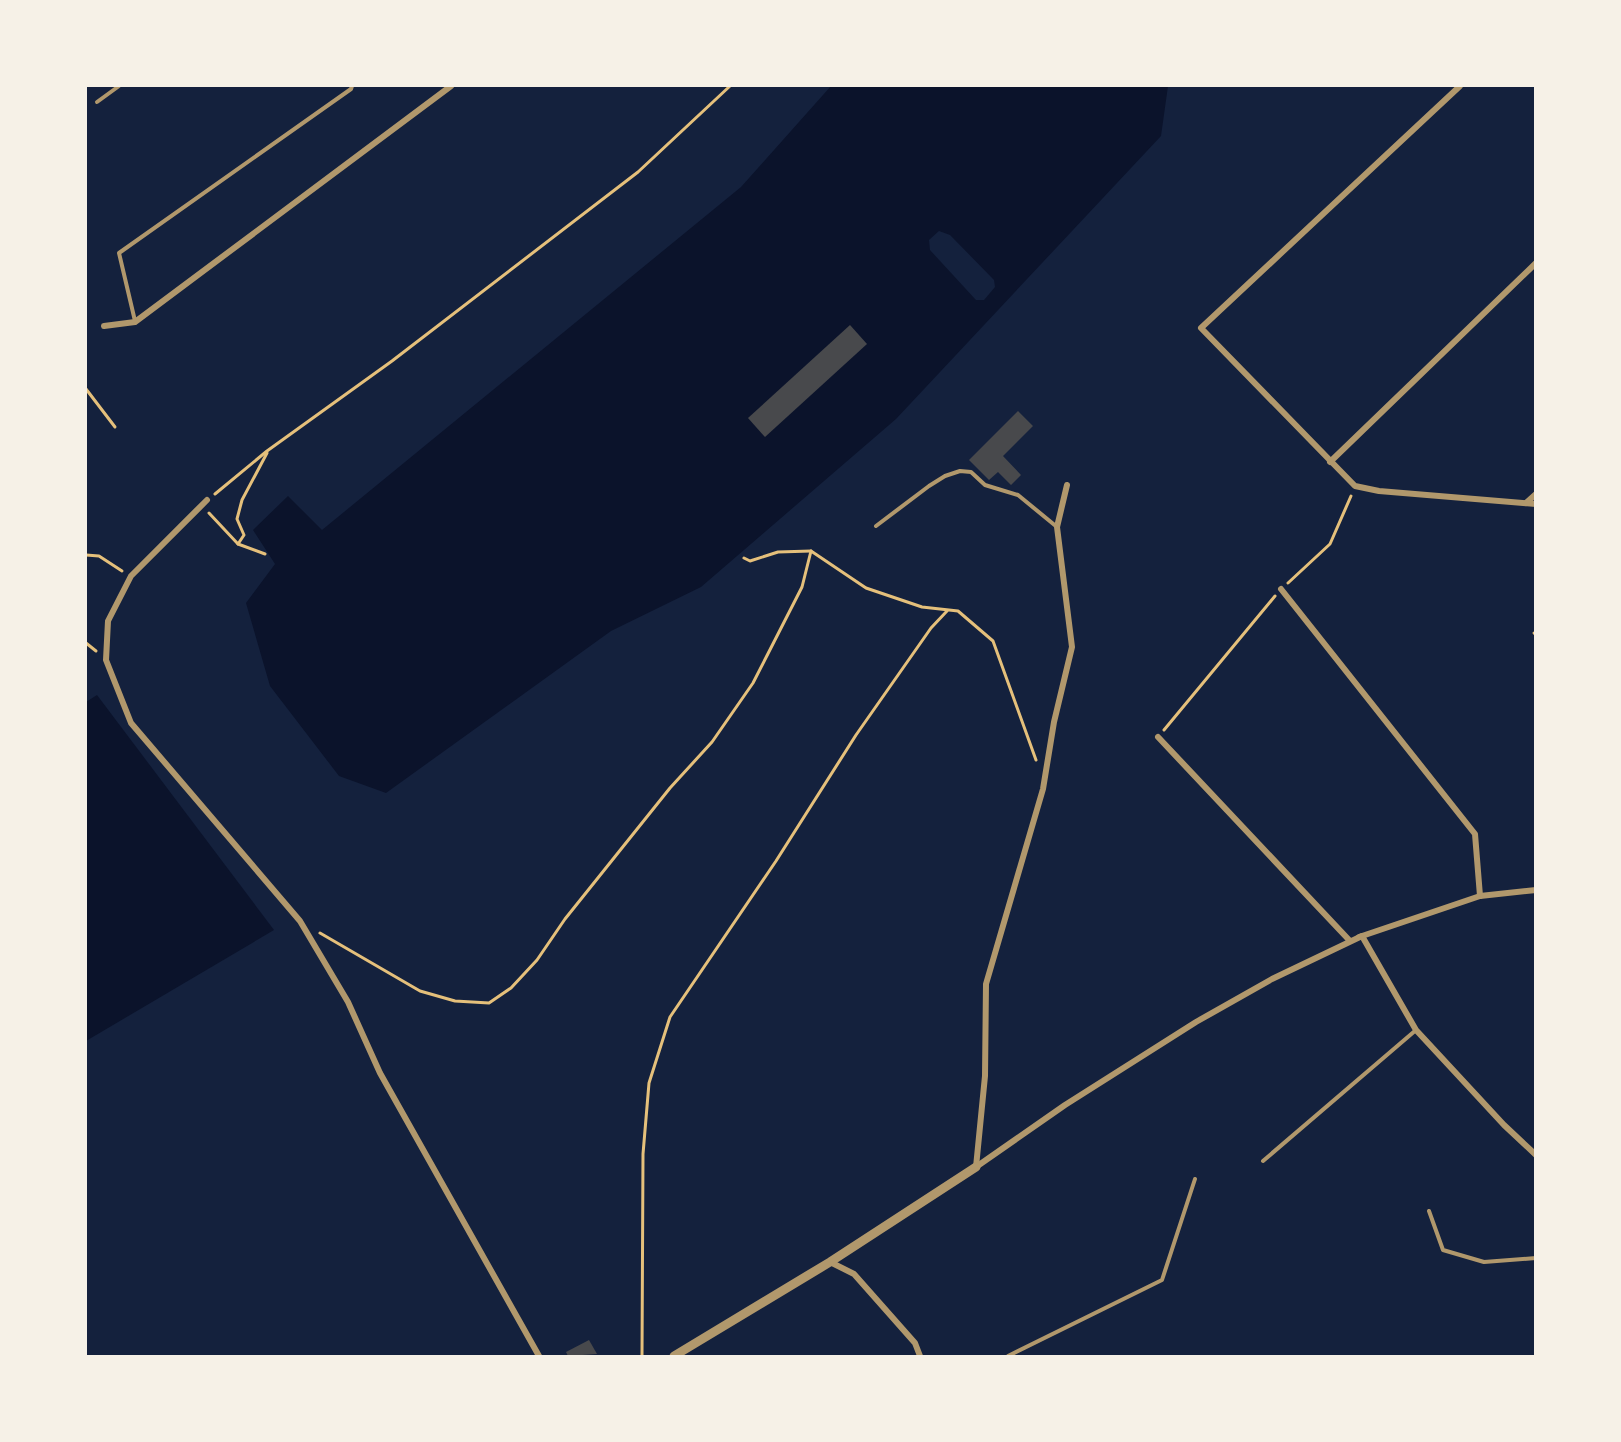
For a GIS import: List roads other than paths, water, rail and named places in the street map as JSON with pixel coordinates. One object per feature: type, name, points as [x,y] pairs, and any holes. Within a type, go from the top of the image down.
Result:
[{"type":"street","points":[[104,326],[135,322],[451,86]]},
{"type":"street","points":[[1460,86],[1201,328],[1355,486],[1379,491],[1536,504]]},
{"type":"street","points":[[1330,462],[1536,263]]},
{"type":"street","points":[[976,1167],[985,1076],[986,984],[1045,775],[1072,646],[1057,527],[1067,485]]},
{"type":"street","points":[[1526,503],[1536,494]]},
{"type":"street","points":[[204,503],[131,576],[108,621],[106,660],[131,723],[300,921],[348,1002],[380,1073],[539,1356]]},
{"type":"street","points":[[1281,589],[1475,834],[1480,896]]},
{"type":"street","points":[[1158,737],[1349,942]]},
{"type":"street","points":[[674,1356],[830,1262],[976,1167],[1065,1105],[1196,1022],[1272,979],[1362,936],[1480,896],[1536,890]]},
{"type":"street","points":[[1362,936],[1416,1030],[1504,1125],[1536,1155]]},
{"type":"street","points":[[830,1262],[854,1274],[915,1343],[920,1356]]},
{"type":"lane","points":[[97,102],[119,86]]},
{"type":"lane","points":[[135,322],[119,253],[351,89],[352,86]]},
{"type":"lane","points":[[876,526],[929,486],[945,476],[960,471],[971,472],[986,485],[1018,495],[1057,527]]},
{"type":"lane","points":[[1263,1161],[1416,1030]]},
{"type":"lane","points":[[1008,1356],[1162,1280],[1195,1179]]},
{"type":"lane","points":[[1429,1211],[1443,1250],[1484,1262],[1536,1258]]},
{"type":"water","points":[[831,86],[1168,86],[1161,136],[896,419],[701,587],[611,631],[386,793],[339,776],[270,686],[246,603],[275,564],[253,530],[288,496],[322,530],[741,187]]},
{"type":"water","points":[[97,695],[274,930],[86,1041],[86,702]]}]
